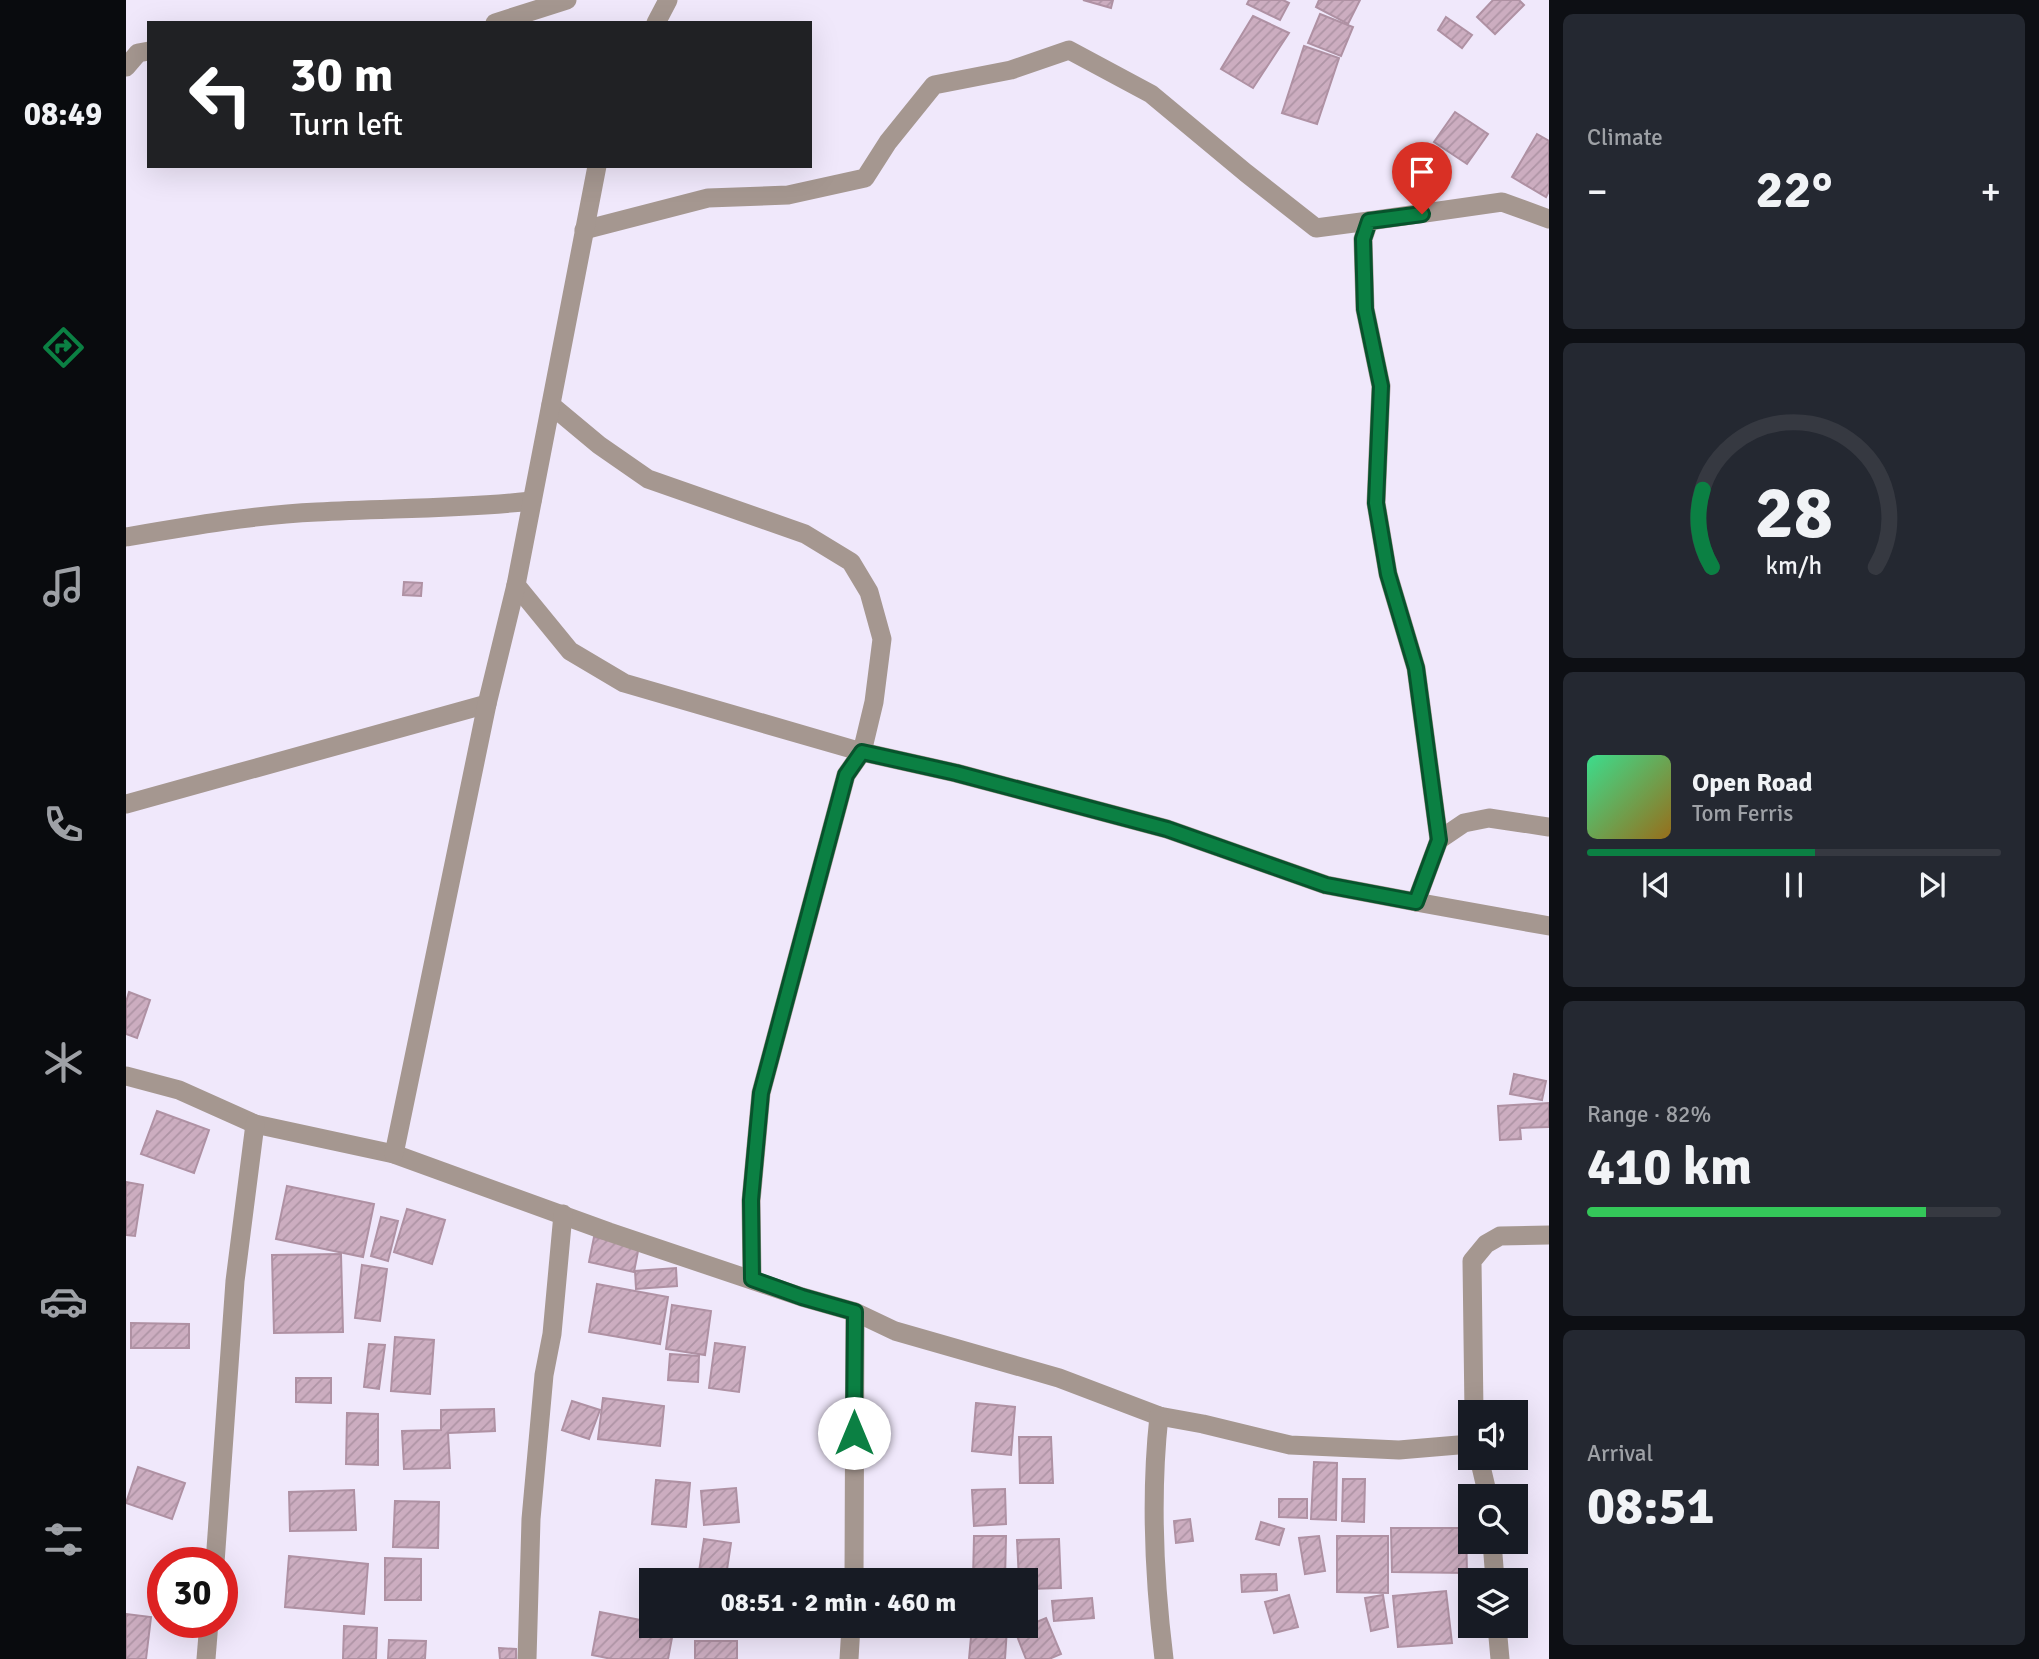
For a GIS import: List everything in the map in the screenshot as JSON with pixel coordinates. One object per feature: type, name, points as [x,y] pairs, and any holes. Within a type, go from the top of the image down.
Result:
[{"type":"street","points":[[501,21],[567,0]]},
{"type":"street","points":[[657,21],[668,0]]},
{"type":"street","points":[[584,230],[708,198],[788,195],[865,178],[888,142],[934,85],[1011,70],[1069,50],[1151,94],[1316,228],[1502,202],[1549,219]]},
{"type":"street","points":[[394,1154],[487,704],[516,585],[597,168]]},
{"type":"street","points":[[1369,221],[1363,239],[1365,309],[1381,386],[1376,503],[1388,574],[1416,668],[1439,840],[1416,902]]},
{"type":"street","points":[[551,405],[599,445],[648,479],[805,534],[850,562],[869,592],[882,639],[874,702],[862,752],[846,775],[761,1093],[751,1200],[752,1279]]},
{"type":"street","points":[[126,537],[248,517],[316,512],[472,508],[532,501]]},
{"type":"street","points":[[516,585],[570,651],[624,683],[862,752],[956,773],[1167,829],[1326,885],[1549,926]]},
{"type":"street","points":[[126,804],[487,704]]},
{"type":"street","points":[[1439,840],[1464,823],[1489,818],[1549,827]]},
{"type":"street","points":[[126,1076],[179,1090],[255,1124],[394,1154],[609,1232],[802,1297],[855,1312],[895,1331],[1059,1378],[1159,1416],[1290,1445],[1399,1450],[1458,1445]]},
{"type":"street","points":[[216,1547],[235,1282],[255,1124]]},
{"type":"street","points":[[527,1659],[531,1519],[563,1214]]},
{"type":"street","points":[[1474,1400],[1472,1261],[1486,1244],[1500,1236],[1549,1235]]},
{"type":"street","points":[[854,1568],[855,1312]]},
{"type":"street","points":[[1159,1416],[1154,1458],[1153,1528],[1164,1659]]},
{"type":"street","points":[[206,1659],[208,1638]]},
{"type":"street","points":[[849,1659],[850,1638]]},
{"type":"street","points":[[1498,1638],[1500,1659]]},
{"type":"building","points":[[1083,0],[1113,0],[1111,8]]},
{"type":"building","points":[[1249,0],[1283,0],[1289,3],[1280,20],[1247,4]]},
{"type":"building","points":[[1319,0],[1360,0],[1348,24],[1316,7]]},
{"type":"building","points":[[1493,0],[1519,0],[1524,5],[1495,34],[1477,17]]},
{"type":"building","points":[[1320,14],[1353,27],[1341,56],[1308,43]]},
{"type":"building","points":[[1253,16],[1289,33],[1253,88],[1221,69]]},
{"type":"building","points":[[1446,17],[1472,35],[1462,48],[1438,30]]},
{"type":"building","points":[[1304,46],[1339,58],[1317,124],[1282,113]]},
{"type":"building","points":[[1455,112],[1488,134],[1467,164],[1434,142]]},
{"type":"building","points":[[1537,134],[1549,141],[1549,191],[1546,197],[1512,177]]},
{"type":"building","points":[[404,582],[422,583],[421,596],[403,595]]},
{"type":"building","points":[[129,992],[150,1000],[137,1038],[126,1034],[126,1002]]},
{"type":"building","points":[[1514,1074],[1546,1081],[1542,1100],[1510,1094]]},
{"type":"building","points":[[1549,1103],[1549,1127],[1520,1128],[1521,1139],[1500,1140],[1498,1106]]},
{"type":"building","points":[[157,1111],[209,1130],[194,1173],[141,1154]]},
{"type":"building","points":[[126,1182],[143,1185],[135,1236],[126,1235]]},
{"type":"building","points":[[287,1186],[374,1204],[363,1257],[276,1239]]},
{"type":"building","points":[[407,1209],[445,1220],[432,1264],[394,1252]]},
{"type":"building","points":[[381,1217],[398,1221],[388,1261],[371,1256]]},
{"type":"building","points":[[594,1237],[639,1246],[634,1272],[589,1262]]},
{"type":"building","points":[[341,1254],[343,1332],[274,1333],[272,1255]]},
{"type":"building","points":[[362,1265],[387,1269],[380,1321],[355,1318]]},
{"type":"building","points":[[676,1268],[677,1286],[636,1289],[635,1271]]},
{"type":"building","points":[[597,1284],[668,1297],[660,1344],[589,1332]]},
{"type":"building","points":[[672,1305],[711,1311],[705,1355],[666,1349]]},
{"type":"building","points":[[131,1323],[189,1324],[189,1348],[131,1348]]},
{"type":"building","points":[[395,1337],[434,1340],[430,1394],[391,1391]]},
{"type":"building","points":[[715,1343],[745,1347],[739,1392],[709,1388]]},
{"type":"building","points":[[369,1344],[385,1345],[379,1389],[364,1387]]},
{"type":"building","points":[[670,1354],[699,1356],[698,1382],[668,1380]]},
{"type":"building","points":[[296,1378],[331,1378],[331,1403],[296,1402]]},
{"type":"building","points":[[603,1398],[664,1406],[660,1446],[598,1439]]},
{"type":"building","points":[[572,1401],[600,1410],[589,1439],[562,1430]]},
{"type":"building","points":[[976,1403],[1015,1407],[1011,1455],[972,1451]]},
{"type":"building","points":[[494,1409],[495,1431],[448,1433],[450,1468],[404,1469],[402,1431],[441,1430],[441,1410]]},
{"type":"building","points":[[347,1413],[378,1414],[378,1465],[346,1464]]},
{"type":"building","points":[[1019,1437],[1051,1437],[1053,1483],[1020,1483]]},
{"type":"building","points":[[1314,1462],[1337,1463],[1336,1520],[1311,1519]]},
{"type":"building","points":[[138,1467],[185,1483],[172,1519],[126,1503]]},
{"type":"building","points":[[1343,1479],[1365,1479],[1364,1522],[1342,1521]]},
{"type":"building","points":[[656,1480],[690,1483],[686,1527],[652,1524]]},
{"type":"building","points":[[736,1488],[739,1522],[704,1525],[701,1491]]},
{"type":"building","points":[[1005,1489],[1006,1524],[974,1526],[972,1490]]},
{"type":"building","points":[[354,1490],[356,1530],[290,1531],[289,1492]]},
{"type":"building","points":[[1279,1499],[1307,1499],[1307,1518],[1279,1517]]},
{"type":"building","points":[[395,1501],[439,1502],[438,1548],[393,1547]]},
{"type":"building","points":[[1190,1519],[1193,1541],[1176,1543],[1174,1521]]},
{"type":"building","points":[[1261,1522],[1284,1529],[1279,1545],[1256,1539]]},
{"type":"building","points":[[1391,1528],[1458,1528],[1458,1554],[1467,1554],[1467,1568],[1458,1568],[1458,1573],[1392,1572]]},
{"type":"building","points":[[974,1536],[1006,1536],[1005,1568],[973,1568]]},
{"type":"building","points":[[1319,1536],[1325,1571],[1305,1574],[1299,1538]]},
{"type":"building","points":[[1337,1536],[1388,1536],[1388,1593],[1337,1592]]},
{"type":"building","points":[[704,1539],[731,1543],[727,1568],[700,1568]]},
{"type":"building","points":[[1059,1539],[1061,1588],[1038,1589],[1038,1568],[1018,1568],[1017,1540]]},
{"type":"building","points":[[289,1556],[368,1564],[364,1614],[285,1607]]},
{"type":"building","points":[[385,1558],[421,1559],[421,1600],[385,1600]]},
{"type":"building","points":[[1276,1574],[1277,1590],[1242,1592],[1241,1575]]},
{"type":"building","points":[[1446,1591],[1452,1643],[1398,1647],[1393,1596]]},
{"type":"building","points":[[1289,1595],[1298,1627],[1274,1633],[1265,1602]]},
{"type":"building","points":[[1383,1595],[1388,1627],[1371,1631],[1365,1598]]},
{"type":"building","points":[[1092,1598],[1094,1618],[1054,1621],[1052,1601]]},
{"type":"building","points":[[600,1612],[639,1620],[639,1638],[672,1638],[668,1659],[612,1659],[592,1655]]},
{"type":"building","points":[[126,1614],[147,1617],[146,1659],[126,1659]]},
{"type":"building","points":[[1046,1618],[1061,1654],[1049,1659],[1026,1659],[1018,1638],[1038,1638],[1038,1621]]},
{"type":"building","points":[[344,1626],[377,1628],[376,1659],[343,1659]]},
{"type":"building","points":[[971,1638],[1006,1638],[1005,1659],[969,1659]]},
{"type":"building","points":[[389,1640],[426,1641],[425,1659],[388,1659]]},
{"type":"building","points":[[695,1641],[737,1641],[737,1659],[695,1659]]},
{"type":"building","points":[[499,1648],[516,1649],[516,1659],[500,1659]]},
{"type":"route","points":[[854,1433],[855,1312],[752,1279],[751,1200],[761,1093],[846,775],[862,752],[956,773],[1167,829],[1326,885],[1416,902],[1439,840],[1416,668],[1388,574],[1376,503],[1381,386],[1365,309],[1363,239],[1369,221],[1422,214]]}]
